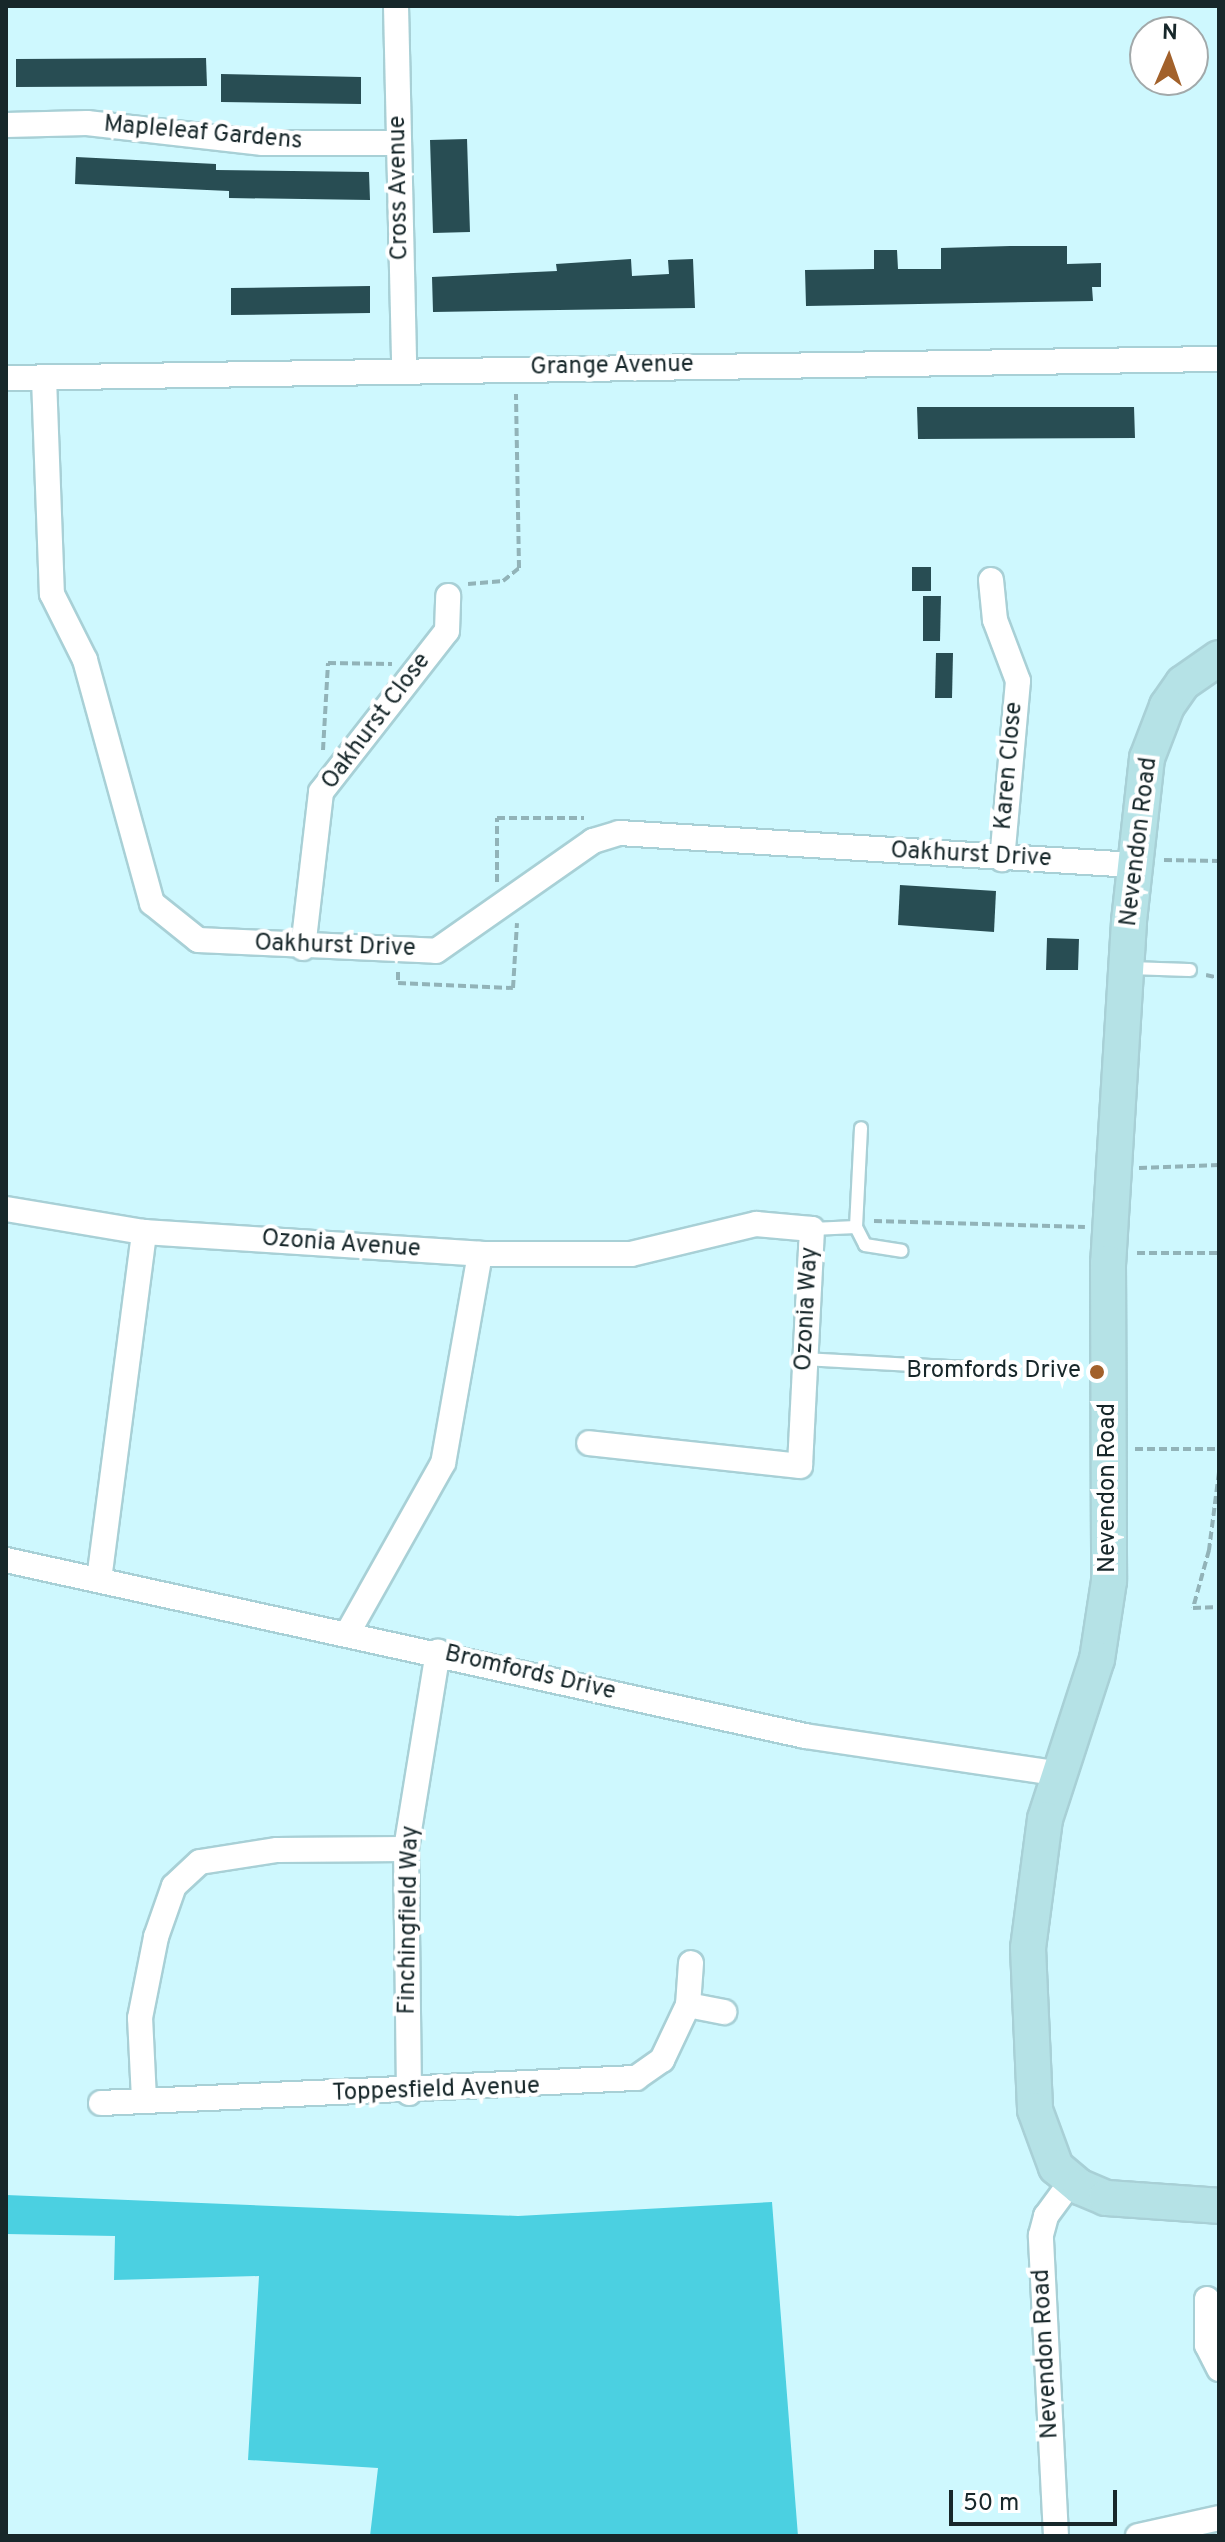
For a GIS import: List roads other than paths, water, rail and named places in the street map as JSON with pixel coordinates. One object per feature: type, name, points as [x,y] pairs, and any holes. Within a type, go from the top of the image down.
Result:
[{"type":"street","name":"Cross Avenue","points":[[396,6],[404,370]]},
{"type":"street","name":"Mapleleaf Gardens","points":[[6,125],[87,123],[263,143],[399,143]]},
{"type":"street","name":"Grange Avenue","points":[[6,378],[1219,359]]},
{"type":"street","name":"Oakhurst Drive","points":[[44,378],[52,594],[85,660],[152,903],[198,940],[303,948],[436,951],[593,841],[619,833],[1002,859],[1134,862]]},
{"type":"street","name":"Karen Close","points":[[991,580],[995,620],[1018,681],[1002,859]]},
{"type":"street","name":"Oakhurst Close","points":[[303,948],[321,792],[447,631],[448,596]]},
{"type":"street","name":"Nevendon Road","points":[[1056,2536],[1041,2235],[1046,2216],[1071,2182],[1049,2157],[1037,2125],[1028,1972],[1033,1883],[1057,1773],[1097,1659],[1109,1581],[1109,1240],[1134,862],[1147,758],[1167,706],[1183,683],[1219,658]]},
{"type":"street","name":"Ozonia Avenue","points":[[6,1209],[144,1232],[480,1254]]},
{"type":"street","name":"Ozonia Way","points":[[480,1254],[631,1254],[756,1224],[812,1229],[800,1466],[589,1443]]},
{"type":"street","points":[[99,1580],[144,1232]]},
{"type":"street","points":[[347,1634],[443,1463],[480,1254]]},
{"type":"street","name":"Bromfords Drive","points":[[6,1560],[438,1652],[805,1736],[1057,1773]]},
{"type":"street","name":"Finchingfield Way","points":[[409,2093],[406,1849],[438,1652]]},
{"type":"street","points":[[144,2099],[140,2018],[156,1937],[164,1906],[191,1870],[235,1853],[406,1849]]},
{"type":"street","name":"Toppesfield Avenue","points":[[101,2103],[144,2099],[409,2093],[636,2078],[662,2060],[688,2005],[691,1963]]},
{"type":"street","points":[[688,2005],[724,2012]]},
{"type":"street","points":[[1071,2182],[1125,2201],[1219,2206]]},
{"type":"street","points":[[1207,2299],[1207,2345],[1219,2369]]},
{"type":"street","points":[[1138,2536],[1219,2518]]},
{"type":"lane","points":[[1126,968],[1190,970]]},
{"type":"lane","points":[[861,1128],[858,1224],[865,1245],[902,1251]]},
{"type":"lane","points":[[812,1229],[858,1224]]},
{"type":"lane","points":[[805,1359],[966,1368]]},
{"type":"place","name":"Bromfords Drive","points":[[1097,1372]]}]
